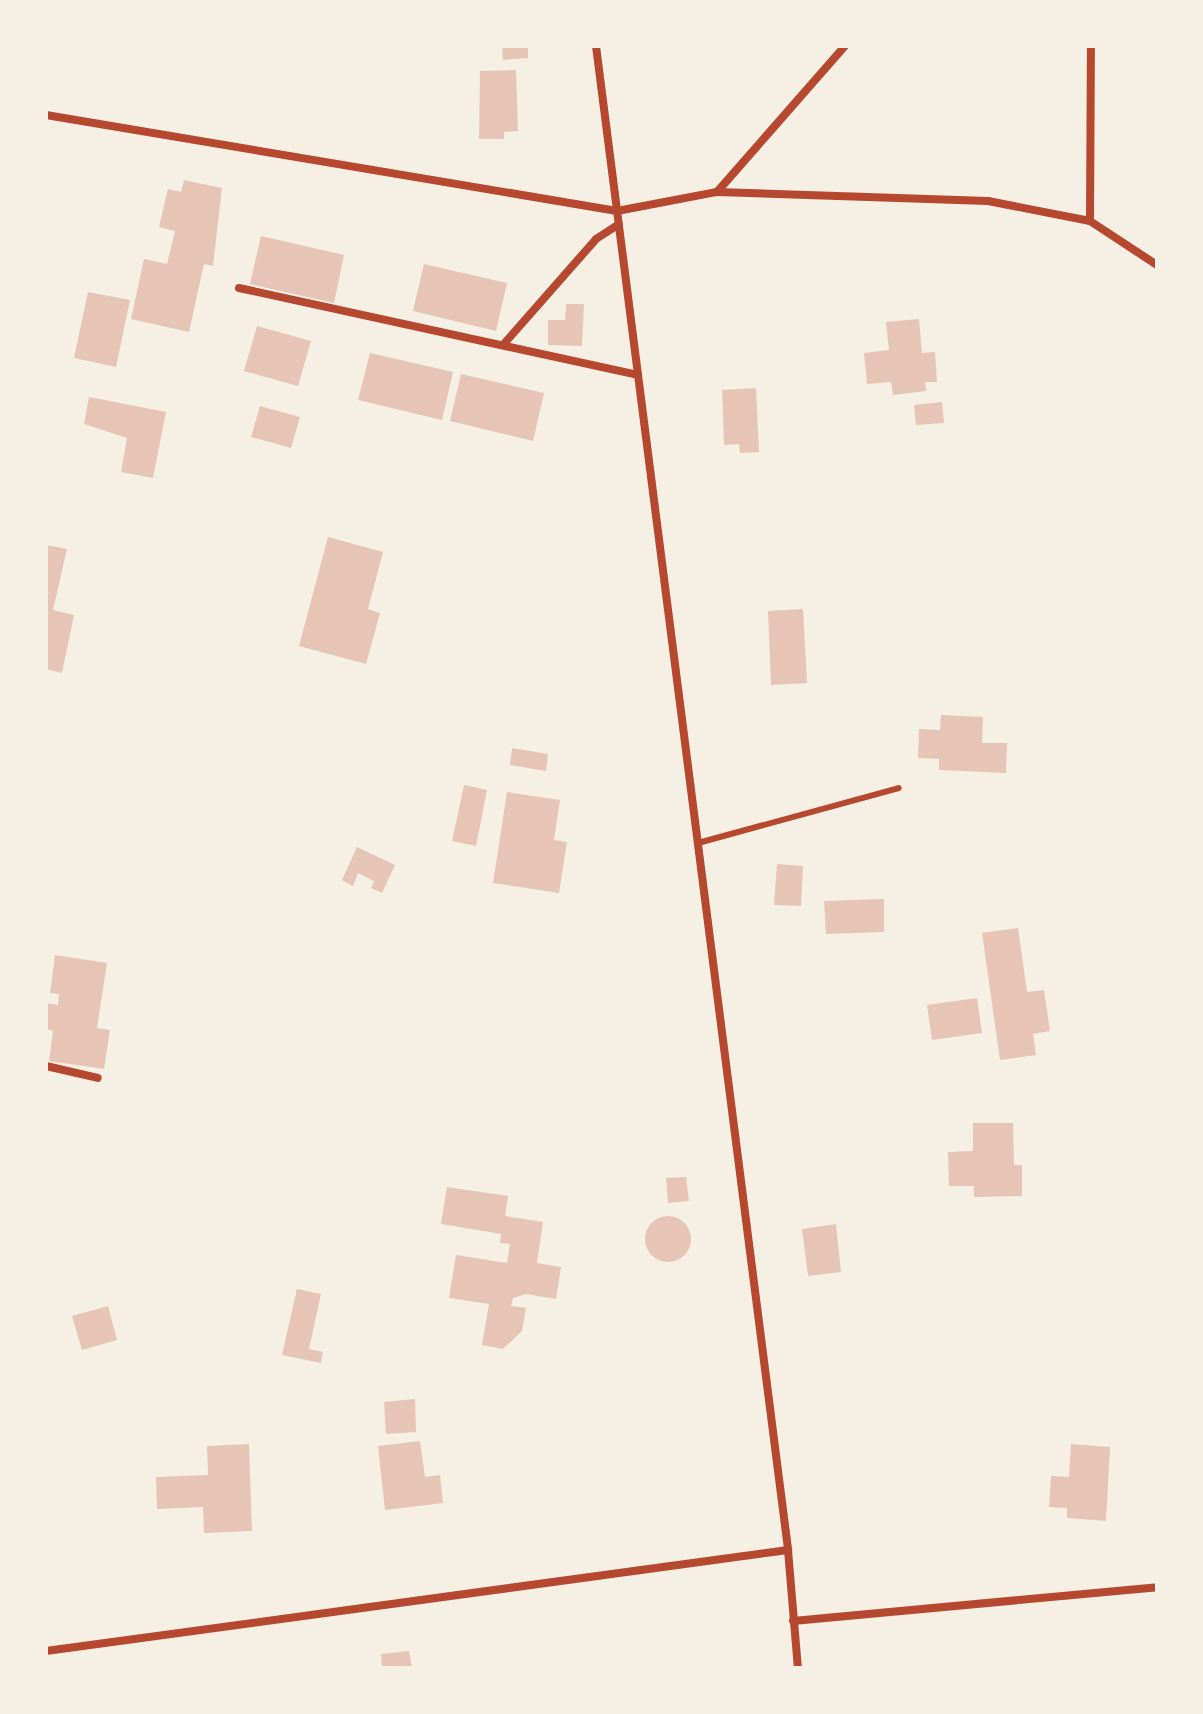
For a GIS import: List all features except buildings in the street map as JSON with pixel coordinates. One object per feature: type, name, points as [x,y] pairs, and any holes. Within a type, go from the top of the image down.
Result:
[{"type":"street","points":[[596,46],[788,1550],[798,1668]]},
{"type":"street","points":[[717,192],[845,46]]},
{"type":"street","points":[[1090,221],[1091,46]]},
{"type":"street","points":[[46,115],[617,211],[717,192],[988,201],[1090,221],[1157,265]]},
{"type":"street","points":[[503,345],[596,239],[619,224]]},
{"type":"street","points":[[239,288],[638,375]]},
{"type":"street","points":[[46,1066],[98,1078]]},
{"type":"street","points":[[46,1651],[788,1550]]},
{"type":"street","points":[[793,1621],[1157,1587]]},
{"type":"lane","points":[[698,843],[899,788]]}]
